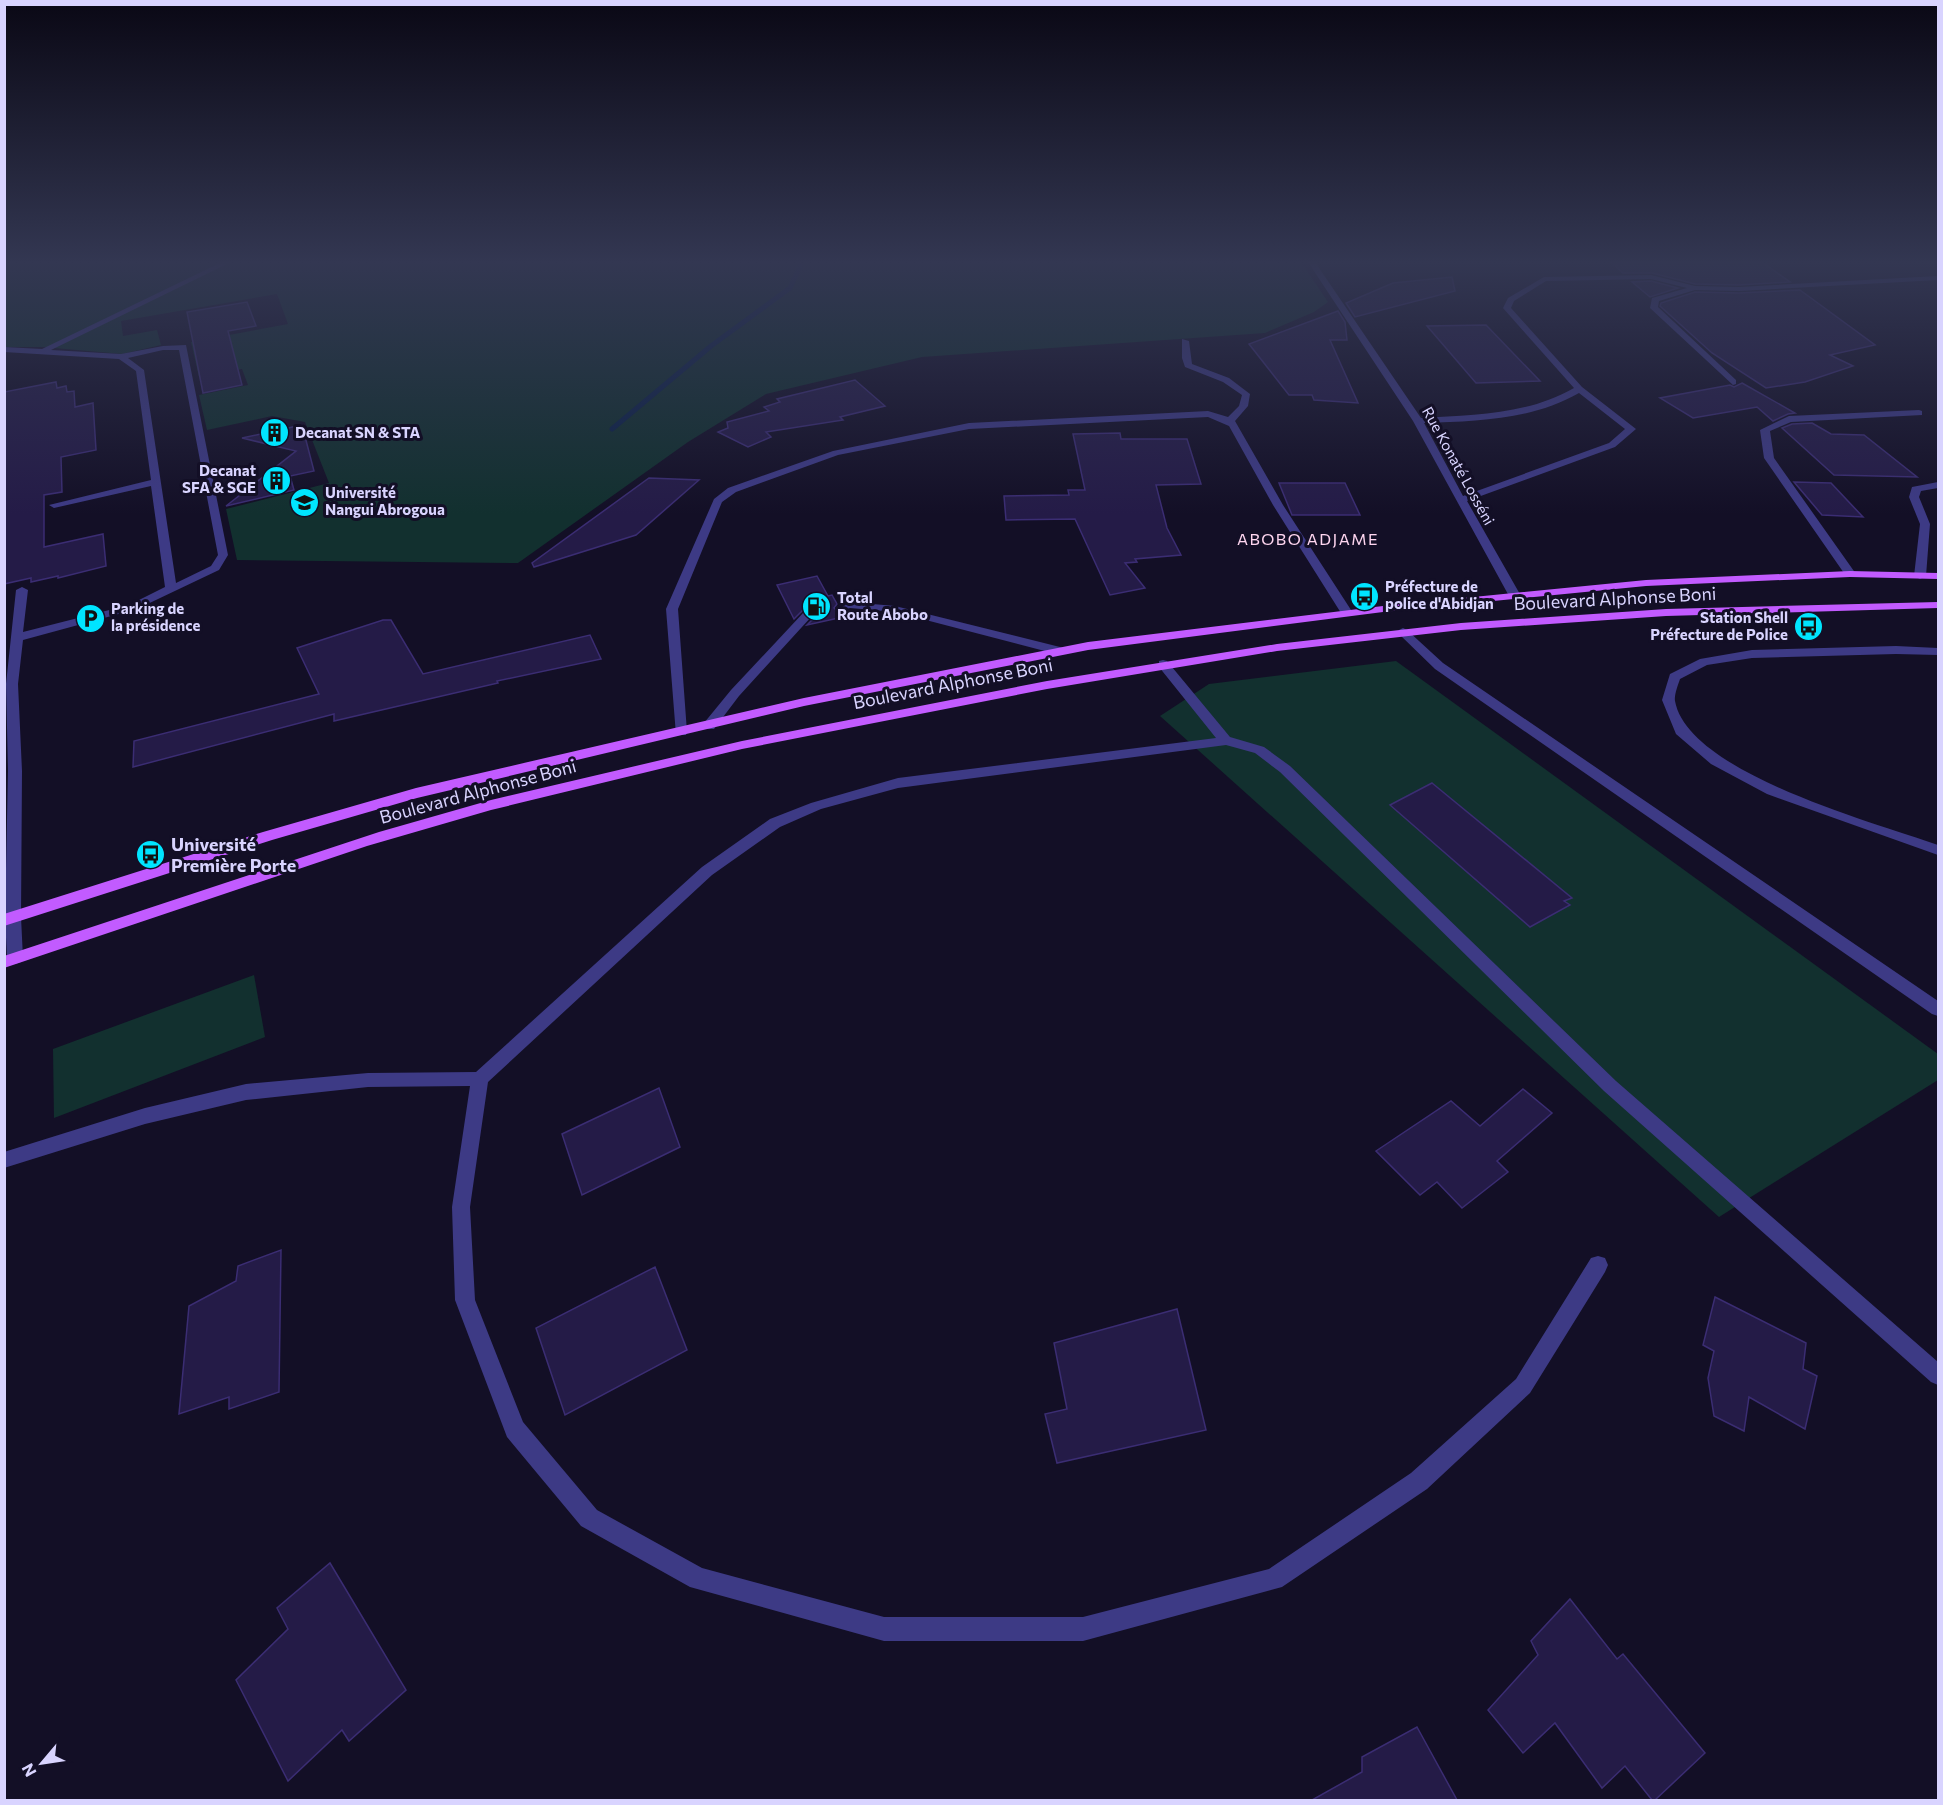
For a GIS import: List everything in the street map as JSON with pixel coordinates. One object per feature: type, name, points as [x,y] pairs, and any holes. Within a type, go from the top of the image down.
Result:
[{"type":"main road","name":"Boulevard Alphonse Boni","points":[[8,918],[268,836],[416,793],[804,702],[1060,651],[1347,613],[1646,584],[1850,574],[1938,576]]},
{"type":"main road","name":"Boulevard Alphonse Boni","points":[[10,960],[425,823],[531,795],[660,762],[817,728],[1098,674],[1403,632],[1608,616],[1842,606],[1938,605]]},
{"type":"street","points":[[45,350],[53,346]]},
{"type":"street","points":[[1186,346],[1188,365],[1226,380],[1246,394],[1247,401],[1240,412],[1228,422]]},
{"type":"street","name":"Rue Konaté Losséni","points":[[1368,346],[1418,421],[1515,596]]},
{"type":"street","points":[[1461,500],[1612,445],[1631,429],[1580,389],[1539,346]]},
{"type":"street","points":[[1694,346],[1732,382]]},
{"type":"street","points":[[4,349],[121,357],[163,348],[183,347],[223,555],[215,568],[133,607],[16,638]]},
{"type":"street","points":[[121,357],[140,370],[171,589]]},
{"type":"street","points":[[1418,421],[1500,416],[1564,400],[1580,389]]},
{"type":"street","points":[[1850,574],[1769,458],[1765,430],[1789,419],[1919,413]]},
{"type":"street","points":[[681,732],[672,609],[718,501],[732,490],[836,453],[969,426],[1208,414],[1221,417],[1233,424],[1278,505],[1347,613]]},
{"type":"street","points":[[54,506],[157,482]]},
{"type":"street","points":[[1920,576],[1925,524],[1914,497],[1916,489],[1938,485]]},
{"type":"street","points":[[1925,524],[1938,523]]},
{"type":"street","points":[[10,960],[8,918],[15,771],[8,684],[22,590]]},
{"type":"street","points":[[842,607],[850,605],[895,609],[1060,651]]},
{"type":"street","points":[[709,726],[735,693],[808,614]]},
{"type":"street","points":[[1403,632],[1449,672],[1938,1009]]},
{"type":"street","points":[[1938,652],[1896,650],[1752,654],[1704,662],[1674,677],[1668,700],[1681,731],[1716,761],[1772,791],[1938,850]]},
{"type":"street","points":[[1163,664],[1226,741]]},
{"type":"street","points":[[1598,1265],[1523,1386],[1419,1481],[1274,1580],[1083,1629],[884,1629],[698,1579],[589,1518],[514,1429],[465,1300],[461,1207],[480,1079],[707,871],[775,823],[816,806],[898,783],[1226,741],[1246,743],[1278,762],[1610,1086],[1938,1375]]},
{"type":"street","points":[[4,1160],[145,1116],[246,1092],[368,1080],[480,1079]]},
{"type":"green space","points":[[156,346],[122,354],[43,347],[5,347]]},
{"type":"green space","points":[[192,346],[1076,346],[922,357],[766,394],[688,442],[518,563],[237,560],[226,509],[329,483],[305,422],[272,416],[207,430],[199,395],[248,385],[242,369],[199,377]]},
{"type":"green space","points":[[1396,661],[1938,1054],[1938,1080],[1719,1217],[1160,716],[1209,684]]},
{"type":"green space","points":[[254,975],[265,1037],[54,1118],[53,1049]]},
{"type":"building","points":[[194,346],[232,346],[242,385],[203,393]]},
{"type":"building","points":[[1251,346],[1333,346],[1358,403],[1314,400],[1312,395],[1289,395]]},
{"type":"building","points":[[1444,346],[1506,346],[1540,381],[1476,383]]},
{"type":"building","points":[[1705,346],[1869,346],[1830,355],[1853,366],[1805,382],[1766,388]]},
{"type":"building","points":[[855,380],[885,406],[840,417],[843,420],[766,432],[771,437],[748,447],[718,432],[728,428],[727,422],[769,411],[764,407],[780,402],[777,399]]},
{"type":"building","points":[[56,382],[57,388],[66,386],[67,392],[74,391],[75,407],[93,403],[96,450],[61,457],[62,492],[44,495],[44,547],[103,534],[106,566],[58,578],[58,576],[31,582],[31,578],[4,584],[4,392]]},
{"type":"building","points":[[1742,383],[1795,413],[1773,421],[1757,407],[1693,418],[1660,398],[1730,385],[1734,387]]},
{"type":"building","points":[[1812,423],[1831,434],[1864,435],[1917,477],[1834,475],[1782,428],[1792,424]]},
{"type":"building","points":[[302,425],[314,471],[290,476],[294,490],[226,506],[296,451],[242,438]]},
{"type":"building","points":[[1120,433],[1121,439],[1187,439],[1201,484],[1156,485],[1167,528],[1181,555],[1135,559],[1137,562],[1125,563],[1145,588],[1110,595],[1075,519],[1006,520],[1004,496],[1069,495],[1068,490],[1085,490],[1073,434]]},
{"type":"building","points":[[649,478],[699,480],[636,535],[534,567],[532,563]]},
{"type":"building","points":[[1794,482],[1831,483],[1863,517],[1822,515]]},
{"type":"building","points":[[1279,483],[1345,483],[1360,515],[1292,515]]},
{"type":"building","points":[[817,576],[828,596],[832,595],[837,604],[834,608],[843,617],[807,625],[814,618],[814,611],[803,610],[794,619],[777,585]]},
{"type":"building","points":[[383,620],[391,620],[423,674],[590,635],[601,659],[497,681],[498,683],[334,721],[334,714],[133,767],[134,741],[319,694],[297,648]]},
{"type":"building","points":[[1432,783],[1572,898],[1564,901],[1570,905],[1530,927],[1390,805]]},
{"type":"building","points":[[659,1088],[680,1147],[582,1195],[562,1134]]},
{"type":"building","points":[[1523,1089],[1552,1113],[1497,1161],[1508,1172],[1462,1208],[1437,1182],[1420,1195],[1376,1151],[1451,1101],[1480,1126]]},
{"type":"building","points":[[281,1250],[279,1392],[229,1409],[229,1397],[179,1414],[189,1306],[236,1281],[238,1266]]},
{"type":"building","points":[[655,1267],[687,1350],[565,1415],[536,1328]]},
{"type":"building","points":[[1715,1297],[1806,1343],[1803,1369],[1817,1376],[1805,1429],[1749,1397],[1744,1431],[1714,1416],[1708,1378],[1714,1351],[1703,1345]]},
{"type":"building","points":[[1177,1309],[1206,1430],[1057,1463],[1045,1414],[1067,1409],[1054,1343]]},
{"type":"building","points":[[330,1563],[406,1690],[349,1741],[342,1730],[288,1781],[236,1680],[288,1629],[277,1608]]},
{"type":"building","points":[[1570,1599],[1617,1659],[1623,1654],[1705,1753],[1655,1800],[1652,1800],[1625,1766],[1602,1788],[1555,1723],[1523,1753],[1488,1710],[1538,1655],[1531,1641]]},
{"type":"building","points":[[1417,1727],[1457,1800],[1312,1800],[1362,1772],[1362,1757]]},
{"type":"waterway","points":[[612,429],[711,346]]},
{"type":"place","name":"Decanat SN & STA","points":[[274,433]]},
{"type":"place","name":"Decanat SFA & SGE","points":[[277,480]]},
{"type":"place","name":"Université Nangui Abrogoua","points":[[304,502]]},
{"type":"place","name":"Préfecture de police d'Abidjan","points":[[1364,596]]},
{"type":"place","name":"Total Route Abobo","points":[[816,607]]},
{"type":"place","name":"Parking de la présidence","points":[[90,618]]},
{"type":"place","name":"Station Shell Préfecture de Police","points":[[1809,627]]},
{"type":"place","name":"Université Première Porte","points":[[150,855]]},
{"type":"district","name":"ABOBO ADJAME","points":[[1308,539]]}]
